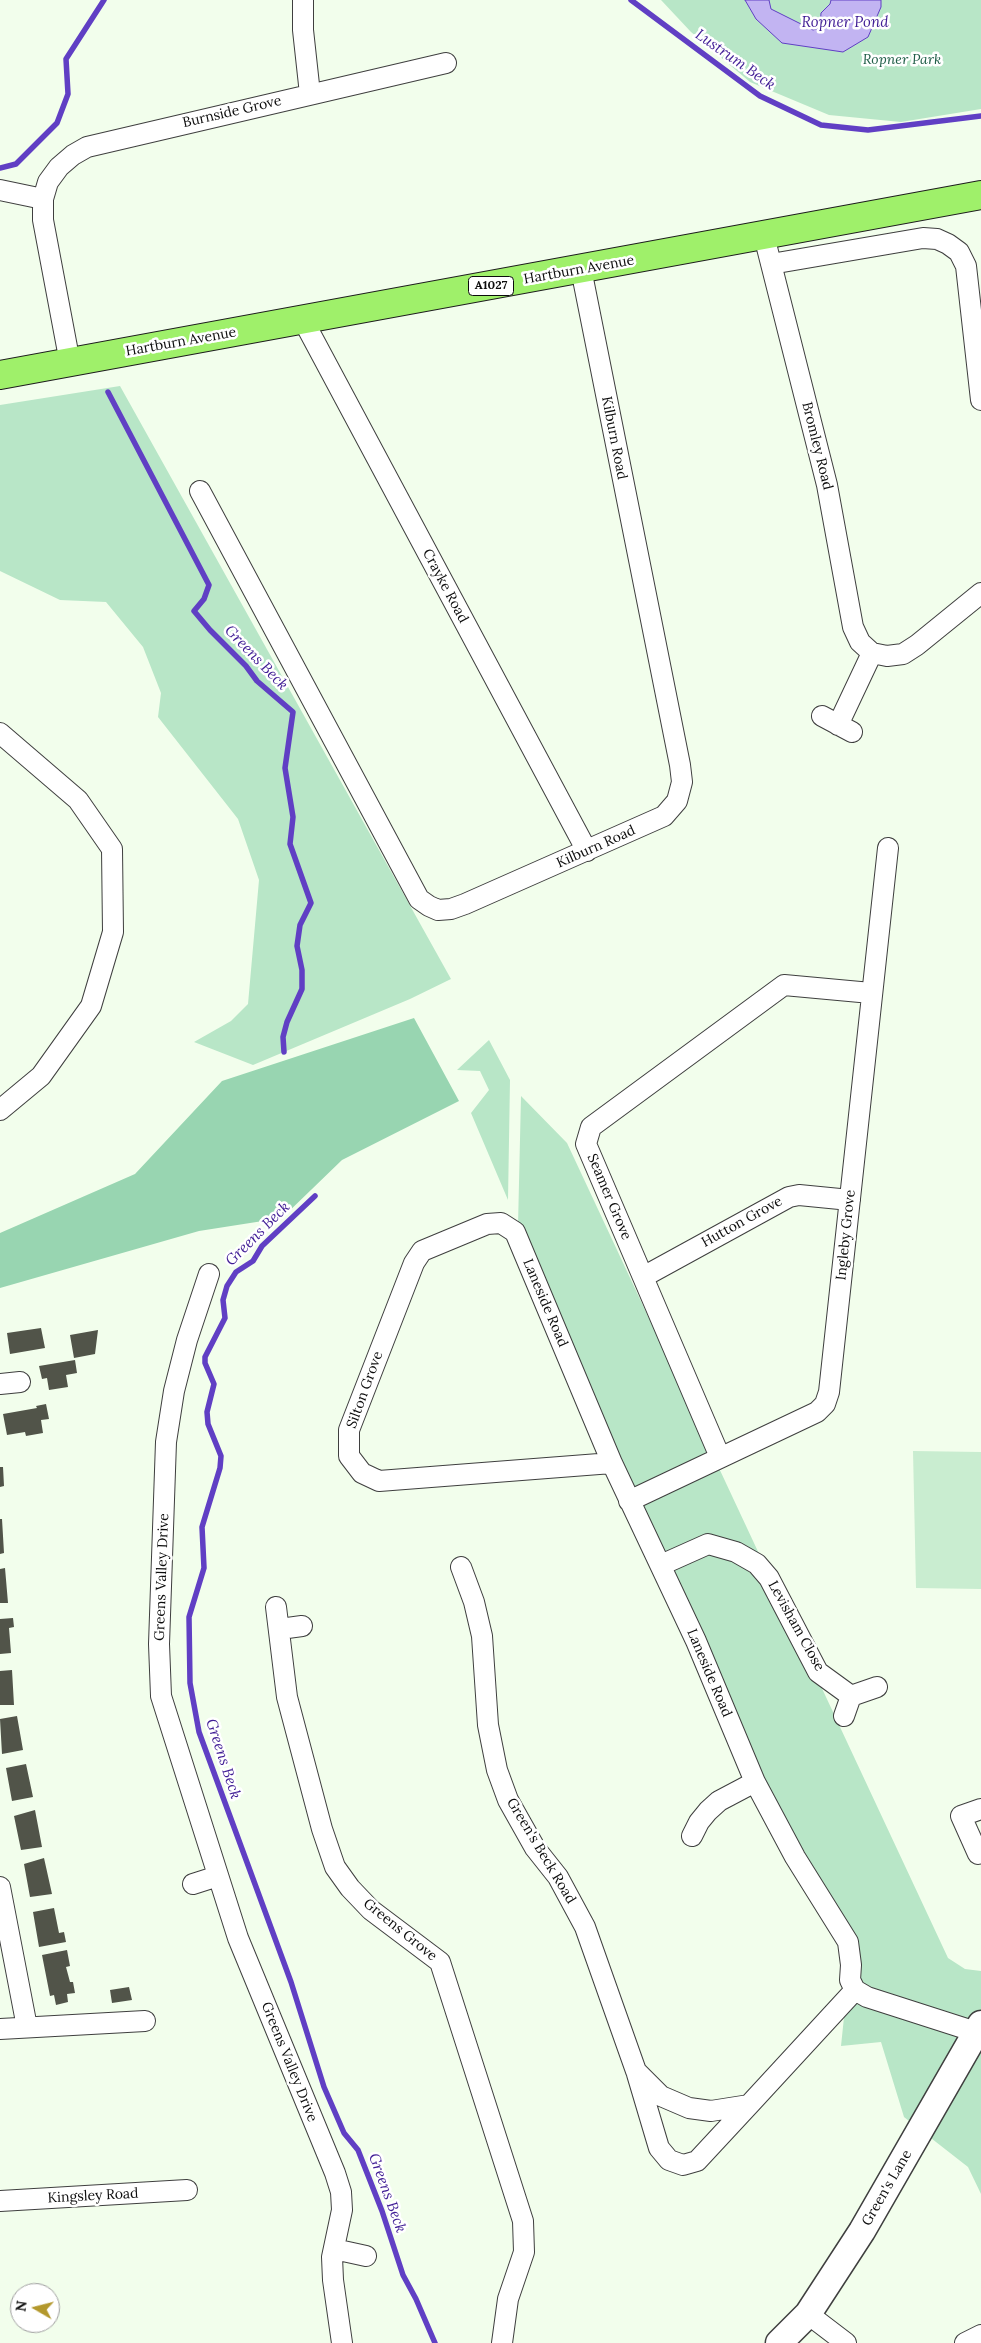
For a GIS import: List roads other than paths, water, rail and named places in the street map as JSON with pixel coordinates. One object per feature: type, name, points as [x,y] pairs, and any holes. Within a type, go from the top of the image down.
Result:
[{"type":"main road","name":"Hartburn Avenue","points":[[0,375],[981,195]]},
{"type":"street","points":[[303,0],[303,30],[310,94]]},
{"type":"street","name":"Burnside Grove","points":[[70,363],[43,220],[43,199],[48,182],[58,167],[87,147],[446,62]]},
{"type":"street","points":[[0,190],[43,199]]},
{"type":"street","name":"Bromley Road","points":[[764,236],[827,485],[853,627],[860,642],[872,653]]},
{"type":"street","points":[[771,264],[923,238],[938,239],[948,244],[959,252],[966,266],[981,400]]},
{"type":"street","name":"Kilburn Road","points":[[201,504],[419,899],[438,910],[451,909],[664,816],[678,801],[682,782],[680,765],[581,269]]},
{"type":"street","name":"Crayke Road","points":[[303,320],[587,851]]},
{"type":"street","points":[[837,724],[872,653],[887,656],[903,654],[917,645],[981,593]]},
{"type":"street","points":[[0,1110],[41,1076],[90,1006],[113,932],[112,849],[78,800],[2,737]]},
{"type":"street","name":"Ingleby Grove","points":[[629,1501],[817,1412],[825,1404],[829,1392],[888,848]]},
{"type":"street","name":"Seamer Grove","points":[[720,1457],[586,1144],[591,1128],[784,985],[871,993]]},
{"type":"street","name":"Hutton Grove","points":[[643,1277],[789,1197],[799,1195],[850,1200]]},
{"type":"street","name":"Silton Grove","points":[[515,1232],[501,1223],[488,1224],[422,1251],[414,1263],[349,1430],[349,1456],[362,1473],[379,1481],[612,1463]]},
{"type":"street","name":"Laneside Road","points":[[515,1232],[612,1463],[696,1641],[755,1782],[795,1857],[848,1942],[851,1965],[850,1980],[855,1990]]},
{"type":"street","name":"Greens Valley Drive","points":[[209,1274],[178,1374],[166,1442],[159,1644],[161,1696],[238,1938],[335,2172],[341,2192],[340,2224],[334,2249],[333,2280],[342,2343]]},
{"type":"street","points":[[0,1384],[20,1382]]},
{"type":"street","name":"Levisham Close","points":[[661,1565],[708,1544],[736,1552],[757,1564],[769,1578],[818,1672],[851,1696]]},
{"type":"street","name":"Green's Beck Road","points":[[461,1567],[474,1602],[482,1636],[488,1725],[497,1770],[512,1807],[535,1848],[558,1877],[586,1927],[636,2071],[659,2148],[669,2160],[683,2165],[697,2161],[855,1990]]},
{"type":"street","name":"Greens Grove","points":[[276,1607],[287,1697],[322,1829],[335,1867],[350,1888],[371,1910],[440,1962],[439,1985],[523,2221],[524,2252],[508,2299],[502,2343]]},
{"type":"street","points":[[280,1630],[302,1626]]},
{"type":"street","points":[[844,1716],[851,1696],[877,1687]]},
{"type":"street","points":[[692,1836],[699,1822],[708,1811],[719,1802],[755,1782]]},
{"type":"street","points":[[978,1854],[961,1816],[981,1809]]},
{"type":"street","points":[[193,1884],[218,1876]]},
{"type":"street","points":[[0,1887],[27,2027]]},
{"type":"street","points":[[855,1990],[867,1997],[979,2028]]},
{"type":"street","points":[[0,2029],[145,2021]]},
{"type":"street","name":"Green's Lane","points":[[779,2343],[808,2314],[862,2231],[979,2028]]},
{"type":"street","name":"Green's Beck Road","points":[[636,2071],[661,2096],[689,2108],[711,2111],[749,2105]]},
{"type":"street","name":"Kingsley Road","points":[[0,2201],[187,2190]]},
{"type":"street","points":[[334,2249],[366,2256]]},
{"type":"street","points":[[808,2314],[846,2343]]},
{"type":"street","points":[[966,2343],[981,2335]]},
{"type":"water","name":"Ropner Pond","points":[[745,0],[769,0],[771,9],[813,30],[820,28],[821,13],[830,4],[831,0],[881,0],[881,7],[868,37],[843,52],[782,43],[756,19]]},
{"type":"waterway","name":"Lustrum Beck","points":[[0,168],[16,164],[57,123],[68,94],[66,59],[104,0]]},
{"type":"waterway","name":"Lustrum Beck","points":[[631,0],[760,96],[821,125],[868,130],[981,116]]},
{"type":"waterway","name":"Greens Beck","points":[[108,392],[209,585],[204,599],[194,611],[246,666],[257,681],[293,712],[285,768],[293,817],[290,844],[311,903],[300,925],[297,946],[302,970],[302,989],[287,1022],[283,1037],[284,1052]]},
{"type":"waterway","name":"Greens Beck","points":[[315,1196],[262,1246],[253,1261],[236,1272],[227,1286],[223,1300],[225,1318],[205,1357],[205,1363],[214,1384],[207,1412],[208,1424],[221,1456],[220,1468],[202,1527],[204,1568],[189,1617],[190,1683],[199,1732],[291,1982],[324,2087],[344,2133],[358,2150],[382,2211],[403,2275],[416,2299],[435,2343]]},
{"type":"park label","name":"Ropner Park","points":[[902,60]]}]
